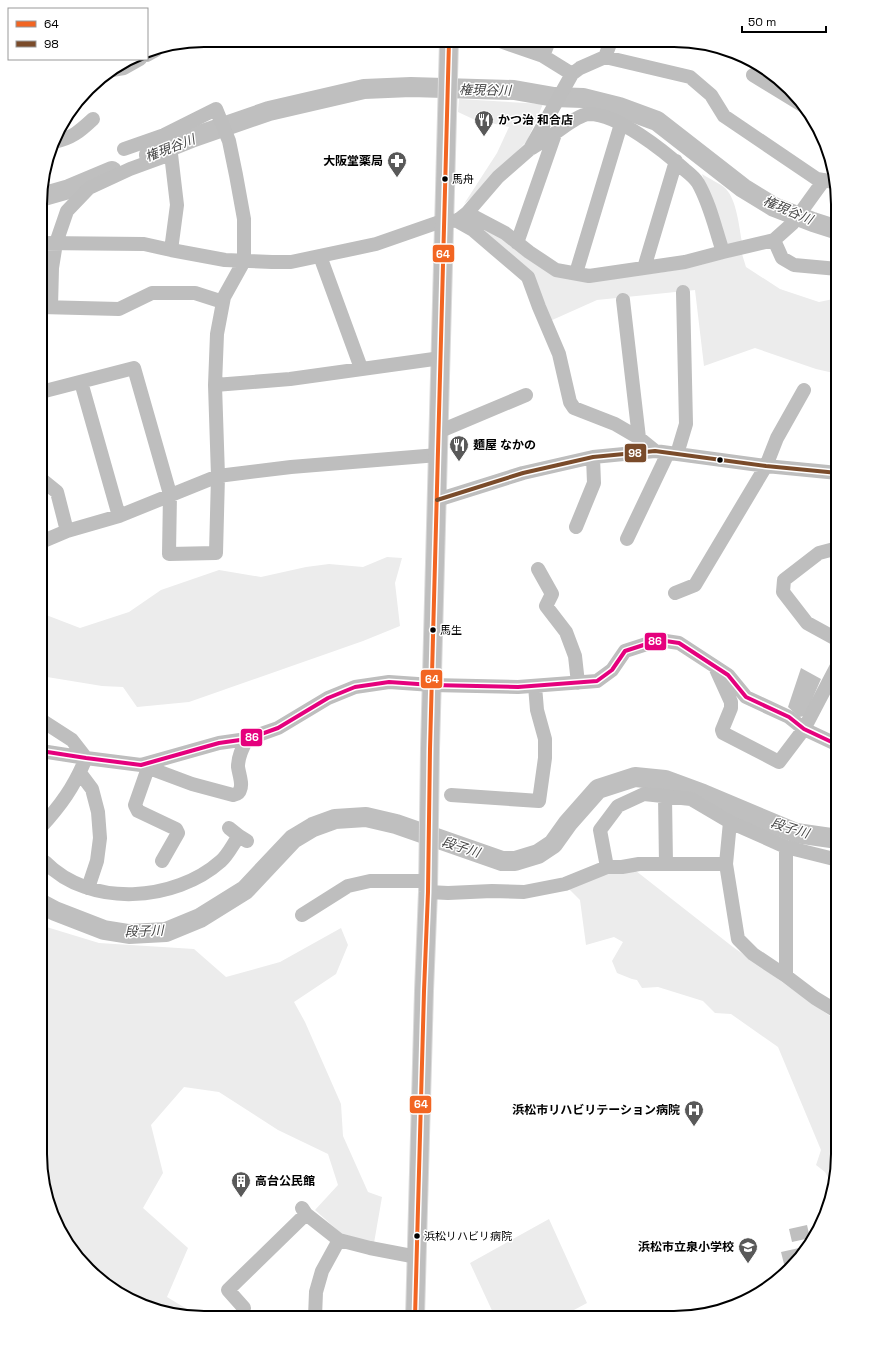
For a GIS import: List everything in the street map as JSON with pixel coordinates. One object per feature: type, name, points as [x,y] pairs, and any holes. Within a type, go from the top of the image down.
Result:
[{"type":"main road","points":[[415,1311],[428,886],[438,432],[441,358],[456,218],[448,110],[449,47]]},
{"type":"street","points":[[517,47],[543,56],[569,78]]},
{"type":"street","points":[[543,56],[547,47]]},
{"type":"street","points":[[604,57],[608,47]]},
{"type":"street","points":[[530,149],[569,78],[580,68],[604,57],[690,77],[711,95],[724,116],[817,179],[829,181]]},
{"type":"street","points":[[753,75],[781,89]]},
{"type":"street","points":[[47,390],[134,368],[170,494],[169,554],[216,553],[218,476],[215,385],[217,334],[224,297],[244,261],[244,220],[229,141],[216,109],[164,135],[124,149]]},
{"type":"street","points":[[47,244],[144,244],[225,260],[291,262],[376,244],[456,218],[498,177],[530,149],[555,134],[569,122],[588,114],[605,117],[621,124],[651,142],[676,161],[697,181],[707,201],[723,252]]},
{"type":"street","points":[[60,141],[68,139],[79,132],[93,119]]},
{"type":"street","points":[[576,273],[621,124]]},
{"type":"street","points":[[517,243],[555,134]]},
{"type":"street","points":[[164,135],[171,154],[178,205],[171,250]]},
{"type":"street","points":[[47,300],[56,244],[67,211],[89,188],[130,168],[171,154]]},
{"type":"street","points":[[644,268],[676,161]]},
{"type":"street","points":[[456,218],[505,233],[556,270],[589,276],[685,262],[774,240],[793,223],[829,181]]},
{"type":"street","points":[[456,218],[473,230],[528,277],[559,354],[570,402],[574,408],[615,424],[667,453]]},
{"type":"street","points":[[774,240],[782,258],[794,265],[831,268]]},
{"type":"street","points":[[320,256],[361,368]]},
{"type":"street","points":[[626,539],[667,453],[686,424],[683,292]]},
{"type":"street","points":[[47,307],[119,309],[152,293],[195,293],[223,302]]},
{"type":"street","points":[[623,300],[639,438]]},
{"type":"street","points":[[215,385],[290,378],[441,358]]},
{"type":"street","points":[[81,382],[119,516]]},
{"type":"street","points":[[674,592],[695,586],[766,466],[777,438],[804,390]]},
{"type":"street","points":[[438,432],[526,395]]},
{"type":"street","points":[[437,500],[523,473],[593,457],[667,453],[766,466],[831,472]]},
{"type":"street","points":[[47,539],[67,531],[119,516],[170,494],[218,476],[291,467],[438,455]]},
{"type":"street","points":[[576,527],[594,482],[593,457]]},
{"type":"street","points":[[47,484],[57,492],[67,531]]},
{"type":"street","points":[[831,550],[819,553],[784,580],[784,592],[808,623],[831,636]]},
{"type":"street","points":[[538,569],[552,594],[546,606],[566,632],[575,656],[578,683]]},
{"type":"street","points":[[145,767],[219,743],[247,740],[278,728],[328,698],[355,687],[389,682],[432,685],[518,687],[597,682],[612,670],[625,651],[659,640],[679,643],[728,675],[746,697],[789,717],[804,729],[831,742]]},
{"type":"street","points":[[715,667],[731,702],[731,708],[722,730],[723,733],[779,762],[804,729],[831,677]]},
{"type":"street","points":[[452,795],[539,801],[545,758],[545,739],[537,710],[535,686]]},
{"type":"street","points":[[47,724],[72,740],[86,758]]},
{"type":"street","points":[[47,752],[145,767],[192,784],[232,795],[240,792],[241,787],[238,766],[240,752],[247,740]]},
{"type":"street","points":[[47,820],[69,793],[86,758]]},
{"type":"street","points":[[145,767],[135,805],[138,811],[176,828],[178,834],[162,862]]},
{"type":"street","points":[[80,773],[92,789],[98,812],[100,838],[97,861],[88,888]]},
{"type":"street","points":[[607,867],[600,830],[618,806],[644,794],[691,799],[730,822],[786,847],[831,858]]},
{"type":"street","points":[[665,796],[666,864]]},
{"type":"street","points":[[730,822],[726,864],[738,939],[753,954],[831,1008]]},
{"type":"street","points":[[47,864],[54,872],[70,881],[88,888],[114,895],[142,895],[178,886],[200,876],[222,861],[238,835]]},
{"type":"street","points":[[786,847],[786,976]]},
{"type":"street","points":[[302,916],[348,886],[370,882],[428,886],[448,893],[492,891],[524,892],[565,884],[607,867],[622,867],[639,864],[726,864]]},
{"type":"street","points":[[244,1308],[228,1290],[304,1211],[339,1240],[370,1248],[417,1257]]},
{"type":"street","points":[[315,1311],[316,1292],[322,1271],[339,1240]]},
{"type":"shaded area","points":[[459,99],[543,104],[527,141],[482,188],[464,204],[497,153],[509,127],[473,119],[458,112]]},
{"type":"shaded area","points":[[702,174],[724,187],[730,194],[737,214],[742,242],[725,245]]},
{"type":"shaded area","points":[[475,220],[541,264],[608,279],[671,271],[742,254],[746,267],[780,289],[819,302],[831,299],[831,372],[816,369],[755,348],[704,366],[695,290],[597,300],[550,321],[522,264],[470,223]]},
{"type":"shaded area","points":[[387,557],[402,558],[395,583],[400,626],[363,641],[189,702],[137,707],[123,687],[102,686],[47,677],[47,615],[80,628],[129,612],[161,590],[219,570],[261,577],[306,567],[329,564],[363,567]]},
{"type":"shaded area","points":[[801,668],[821,679],[805,716],[799,717],[788,707]]},
{"type":"shaded area","points":[[636,871],[733,947],[830,1016],[831,1164],[829,1179],[825,1172],[816,1165],[821,1150],[778,1047],[731,1014],[715,1013],[703,1001],[658,987],[642,988],[637,980],[617,973],[612,961],[623,942],[614,937],[586,945],[580,900],[568,888],[607,873]]},
{"type":"shaded area","points":[[47,927],[99,943],[194,949],[226,977],[280,962],[341,928],[348,945],[336,974],[294,1002],[305,1022],[341,1104],[343,1136],[368,1192],[382,1197],[374,1243],[344,1236],[315,1210],[338,1185],[328,1154],[278,1130],[219,1092],[184,1087],[151,1125],[163,1173],[143,1208],[188,1248],[167,1297],[189,1311],[153,1303],[134,1295],[108,1279],[79,1250],[63,1224],[55,1205],[47,1164]]},
{"type":"shaded area","points":[[549,1219],[587,1303],[572,1311],[492,1311],[470,1263]]},
{"type":"shaded area","points":[[807,1225],[809,1234],[806,1239],[792,1242],[789,1229]]},
{"type":"shaded area","points":[[801,1248],[784,1266],[781,1252]]},
{"type":"waterway","name":"権現谷川","points":[[149,155],[194,137],[269,111],[364,89],[411,87],[514,90],[554,97],[583,98],[619,107],[657,121],[743,188],[774,207],[831,228]]},
{"type":"waterway","name":"権現谷川","points":[[47,195],[69,189],[112,171]]},
{"type":"waterway","name":"段子川","points":[[47,907],[104,930],[129,934],[166,932],[200,918],[245,890],[293,839],[313,827],[335,819],[366,817],[396,824],[502,861],[515,861],[538,854],[553,844],[568,823],[598,789],[635,777],[665,780],[703,794],[796,833],[831,838]]},
{"type":"transit line","name":"64","points":[[415,1311],[428,892],[430,749],[449,47]]},
{"type":"transit line","name":"98","points":[[437,500],[523,473],[593,457],[655,451],[766,466],[831,472]]},
{"type":"transit line","name":"86","points":[[47,752],[141,765],[219,743],[247,739],[278,728],[328,698],[355,687],[389,682],[432,685],[518,687],[597,681],[612,670],[625,651],[659,640],[679,643],[728,675],[746,697],[789,717],[804,729],[831,742]]},
{"type":"place","name":"かつ治 和合店","points":[[484,137]]},
{"type":"place","name":"大阪堂薬局","points":[[397,178]]},
{"type":"place","name":"馬舟","points":[[445,179]]},
{"type":"place","name":"麺屋 なかの","points":[[459,462]]},
{"type":"place","name":"馬生","points":[[433,630]]},
{"type":"place","name":"浜松市リハビリテーション病院","points":[[694,1127]]},
{"type":"place","name":"高台公民館","points":[[241,1198]]},
{"type":"place","name":"浜松リハビリ病院","points":[[417,1236]]},
{"type":"place","name":"浜松市立泉小学校","points":[[748,1264]]}]
